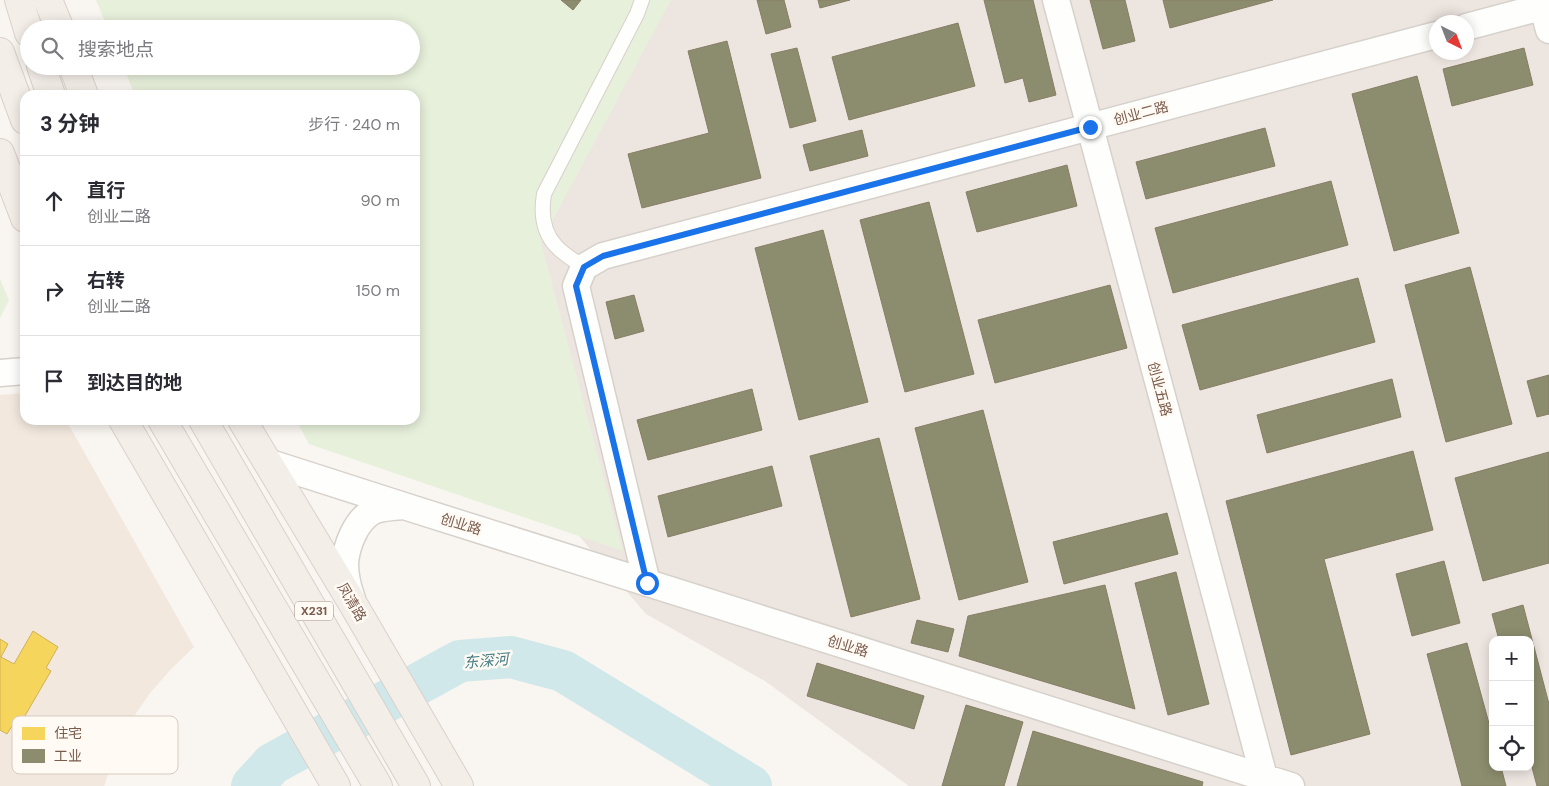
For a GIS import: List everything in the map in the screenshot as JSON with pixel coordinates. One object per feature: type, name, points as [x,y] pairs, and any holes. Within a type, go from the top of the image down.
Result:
[{"type":"main road","points":[[19,0],[25,20]]},
{"type":"main road","points":[[48,0],[56,20]]},
{"type":"main road","points":[[0,52],[20,106]]},
{"type":"main road","points":[[44,75],[49,90]]},
{"type":"main road","points":[[76,75],[82,90]]},
{"type":"main road","points":[[0,153],[20,205]]},
{"type":"main road","points":[[126,425],[336,786]]},
{"type":"main road","name":"X231","points":[[165,425],[378,786]]},
{"type":"main road","name":"凤清路","points":[[245,425],[353,604],[459,786]]},
{"type":"main road","name":"X231","points":[[208,428],[416,786]]},
{"type":"street","name":"创业五路","points":[[1056,0],[1264,777]]},
{"type":"street","points":[[1474,25],[1545,10]]},
{"type":"street","name":"创业二路","points":[[584,267],[603,256],[1429,37]]},
{"type":"street","points":[[584,267],[576,286],[647,583]]},
{"type":"street","points":[[0,373],[20,371]]},
{"type":"street","name":"创业路","points":[[267,462],[1292,786]]},
{"type":"street","name":"创业路","points":[[353,604],[347,583],[345,564],[353,534],[361,522],[373,511],[387,507],[404,506]]},
{"type":"lane","points":[[584,267],[556,246],[548,234],[542,207],[544,194],[637,14],[642,0]]},
{"type":"shaded area","points":[[330,0],[1549,0],[1549,786],[909,786],[765,681],[646,614],[454,390],[420,134],[420,90],[414,90],[412,75],[420,75],[420,20],[386,20]]},
{"type":"shaded area","points":[[20,393],[20,425],[69,425],[194,647],[150,693],[134,716],[12,716],[12,774],[108,774],[104,786],[0,786],[0,395]]},
{"type":"green space","points":[[96,0],[671,0],[541,242],[623,551],[309,444],[299,425],[420,425],[420,90],[133,90],[127,75],[420,75],[420,20],[104,20]]},
{"type":"green space","points":[[0,279],[9,300],[0,318]]},
{"type":"building: 住宅","points":[[33,631],[58,647],[46,668],[51,671],[25,716],[12,716],[12,726],[7,734],[0,730],[0,639],[8,644],[1,657],[14,664]]},
{"type":"building: 工业","points":[[561,0],[581,0],[573,10]]},
{"type":"building: 工业","points":[[757,0],[784,0],[791,27],[766,34]]},
{"type":"building: 工业","points":[[818,0],[850,0],[820,8]]},
{"type":"building: 工业","points":[[984,0],[1033,0],[1056,95],[1029,102],[1023,78],[1005,83]]},
{"type":"building: 工业","points":[[1090,0],[1125,0],[1135,41],[1103,49]]},
{"type":"building: 工业","points":[[1163,0],[1273,0],[1170,28]]},
{"type":"building: 工业","points":[[958,23],[975,86],[849,120],[832,57]]},
{"type":"building: 工业","points":[[727,41],[761,178],[642,208],[628,154],[709,133],[688,51]]},
{"type":"building: 工业","points":[[797,48],[816,121],[790,128],[771,54]]},
{"type":"building: 工业","points":[[1524,48],[1533,85],[1452,106],[1443,69]]},
{"type":"building: 工业","points":[[1417,76],[1459,233],[1394,251],[1352,94]]},
{"type":"building: 工业","points":[[1265,128],[1275,166],[1146,199],[1136,162]]},
{"type":"building: 工业","points":[[862,130],[868,156],[810,171],[803,145]]},
{"type":"building: 工业","points":[[1067,165],[1077,206],[977,232],[966,192]]},
{"type":"building: 工业","points":[[1331,181],[1348,245],[1173,293],[1155,228]]},
{"type":"building: 工业","points":[[929,202],[974,374],[905,392],[860,220]]},
{"type":"building: 工业","points":[[823,230],[868,402],[799,420],[755,248]]},
{"type":"building: 工业","points":[[1470,267],[1512,424],[1446,442],[1405,285]]},
{"type":"building: 工业","points":[[1358,278],[1375,342],[1200,390],[1182,325]]},
{"type":"building: 工业","points":[[1110,285],[1127,348],[995,383],[978,320]]},
{"type":"building: 工业","points":[[634,295],[644,331],[615,339],[606,302]]},
{"type":"building: 工业","points":[[1549,375],[1549,414],[1537,417],[1527,381]]},
{"type":"building: 工业","points":[[1392,379],[1401,417],[1267,453],[1257,415]]},
{"type":"building: 工业","points":[[752,389],[762,430],[648,460],[637,420]]},
{"type":"building: 工业","points":[[983,410],[1028,582],[959,600],[915,428]]},
{"type":"building: 工业","points":[[879,438],[920,599],[851,617],[810,456]]},
{"type":"building: 工业","points":[[1413,451],[1433,530],[1324,559],[1370,734],[1291,755],[1226,501]]},
{"type":"building: 工业","points":[[1549,452],[1549,563],[1483,581],[1455,478]]},
{"type":"building: 工业","points":[[772,466],[782,506],[668,537],[658,496]]},
{"type":"building: 工业","points":[[1167,513],[1178,554],[1064,584],[1053,542]]},
{"type":"building: 工业","points":[[1444,561],[1460,623],[1412,636],[1396,574]]},
{"type":"building: 工业","points":[[1176,572],[1209,704],[1168,715],[1135,583]]},
{"type":"building: 工业","points":[[1105,585],[1135,709],[959,656],[968,616]]},
{"type":"building: 工业","points":[[1523,605],[1531,636],[1498,636],[1492,614]]},
{"type":"building: 工业","points":[[917,620],[954,629],[948,652],[911,643]]},
{"type":"building: 工业","points":[[1467,643],[1489,723],[1489,771],[1502,771],[1506,786],[1462,786],[1427,654]]},
{"type":"building: 工业","points":[[1534,647],[1549,704],[1549,786],[1537,786],[1533,771]]},
{"type":"building: 工业","points":[[817,663],[924,696],[914,729],[807,696]]},
{"type":"building: 工业","points":[[966,705],[1023,722],[1004,786],[942,786]]},
{"type":"building: 工业","points":[[1033,731],[1203,782],[1202,786],[1017,786]]},
{"type":"waterway","name":"东深河","points":[[252,786],[272,764],[460,661],[511,657],[563,671],[751,786]]},
{"type":"route","points":[[647,583],[576,286],[584,267],[603,256],[1090,127]]}]
